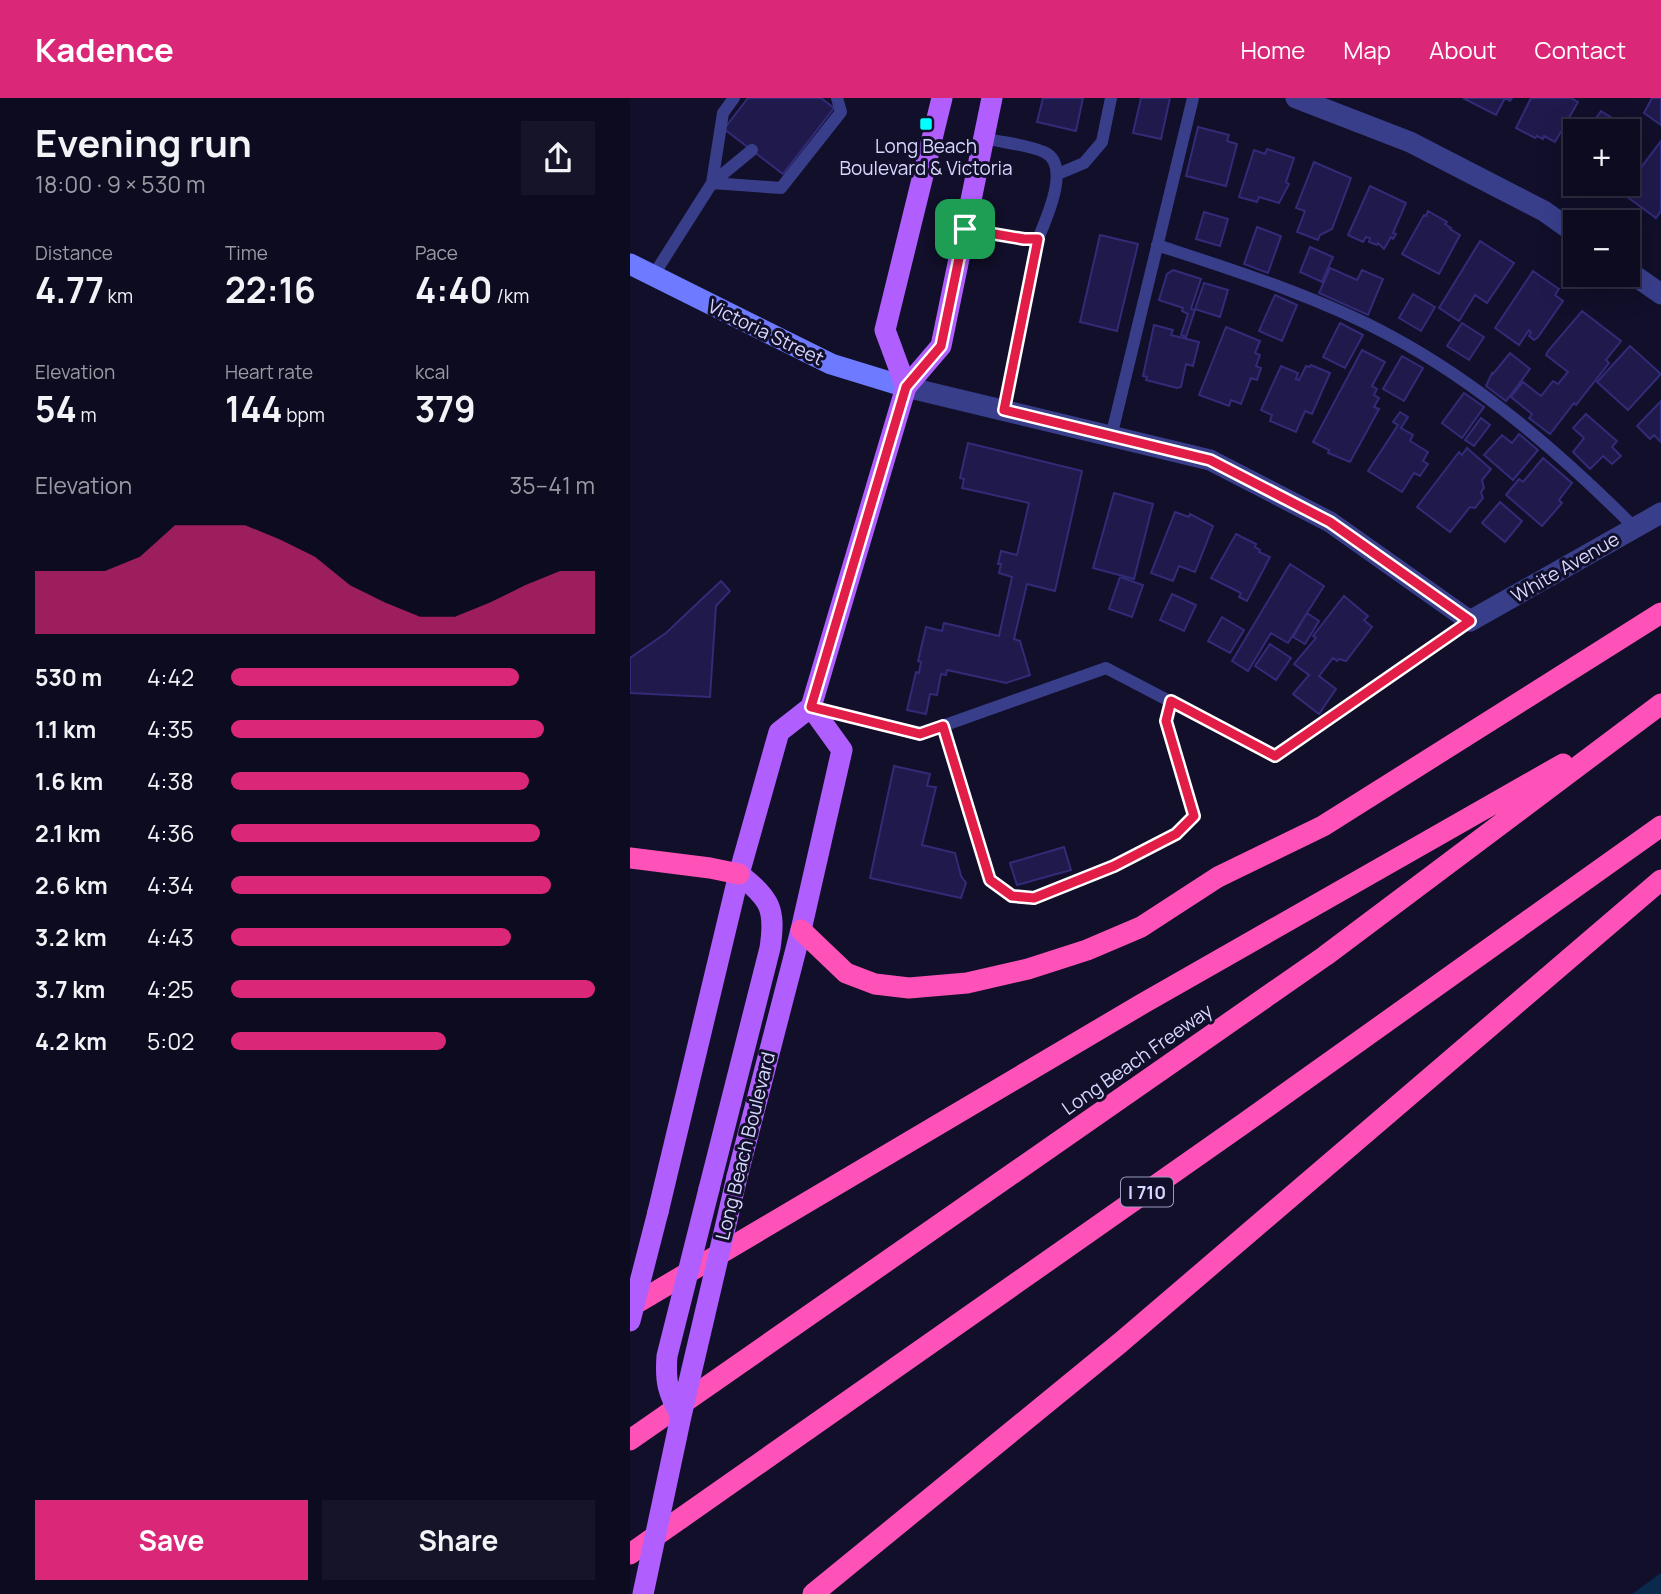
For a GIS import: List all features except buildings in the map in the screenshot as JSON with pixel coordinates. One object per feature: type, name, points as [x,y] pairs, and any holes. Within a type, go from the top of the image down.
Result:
[{"type":"highway","points":[[801,930],[846,973],[875,984],[909,988],[967,984],[1028,969],[1087,950],[1141,927],[1218,877],[1323,826],[1661,613]]},
{"type":"highway","name":"Long Beach Freeway","points":[[630,1440],[1325,956],[1661,704]]},
{"type":"highway","points":[[630,1307],[1142,1004],[1642,720]]},
{"type":"highway","name":"I 710","points":[[630,1554],[1243,1125],[1661,826]]},
{"type":"highway","points":[[630,858],[739,874]]},
{"type":"highway","points":[[813,1594],[1120,1343],[1661,880]]},
{"type":"main road","points":[[906,387],[885,330],[942,98]]},
{"type":"main road","points":[[630,1321],[739,874],[779,732],[811,707],[906,387],[941,346],[992,98]]},
{"type":"main road","name":"Long Beach Boulevard","points":[[643,1594],[737,1177],[801,930],[842,750],[811,707]]},
{"type":"main road","points":[[681,1416],[669,1395],[666,1378],[667,1356],[774,924],[771,908],[757,889],[739,874]]},
{"type":"street","points":[[1296,98],[1410,142],[1544,211],[1563,224]]},
{"type":"street","name":"Victoria Street","points":[[630,264],[831,365],[906,387]]},
{"type":"street","points":[[1640,279],[1661,294]]},
{"type":"street","points":[[906,387],[1210,460],[1318,516],[1470,621]]},
{"type":"street","name":"White Avenue","points":[[1470,621],[1661,513]]},
{"type":"lane","points":[[712,183],[723,113],[734,98]]},
{"type":"lane","points":[[712,183],[781,188],[841,112],[837,98]]},
{"type":"lane","points":[[1058,174],[1084,163],[1102,142],[1111,98]]},
{"type":"lane","points":[[1111,437],[1193,98]]},
{"type":"lane","points":[[984,138],[1046,153],[1055,162],[1058,174],[1038,239],[1004,410]]},
{"type":"lane","points":[[653,276],[712,183],[752,150]]},
{"type":"lane","points":[[965,229],[1038,239]]},
{"type":"lane","points":[[1157,245],[1274,284],[1388,335],[1448,370],[1526,429],[1594,487],[1634,528]]},
{"type":"lane","points":[[811,707],[920,734],[1106,668],[1275,756],[1470,621]]},
{"type":"lane","points":[[943,726],[990,880],[1012,896],[1034,898],[1126,860],[1176,834],[1194,816],[1166,721],[1171,701]]},
{"type":"water","points":[[1661,1573],[1661,1594],[1632,1594]]},
{"type":"place","name":"Long Beach Boulevard & Victoria","points":[[926,124]]},
{"type":"route","points":[[965,229],[1038,239],[1004,410],[1210,460],[1330,522],[1470,621],[1275,756],[1171,701],[1166,721],[1194,816],[1176,834],[1114,866],[1034,898],[1012,896],[990,880],[943,726],[920,734],[811,707],[906,387],[941,346],[965,229]]}]
